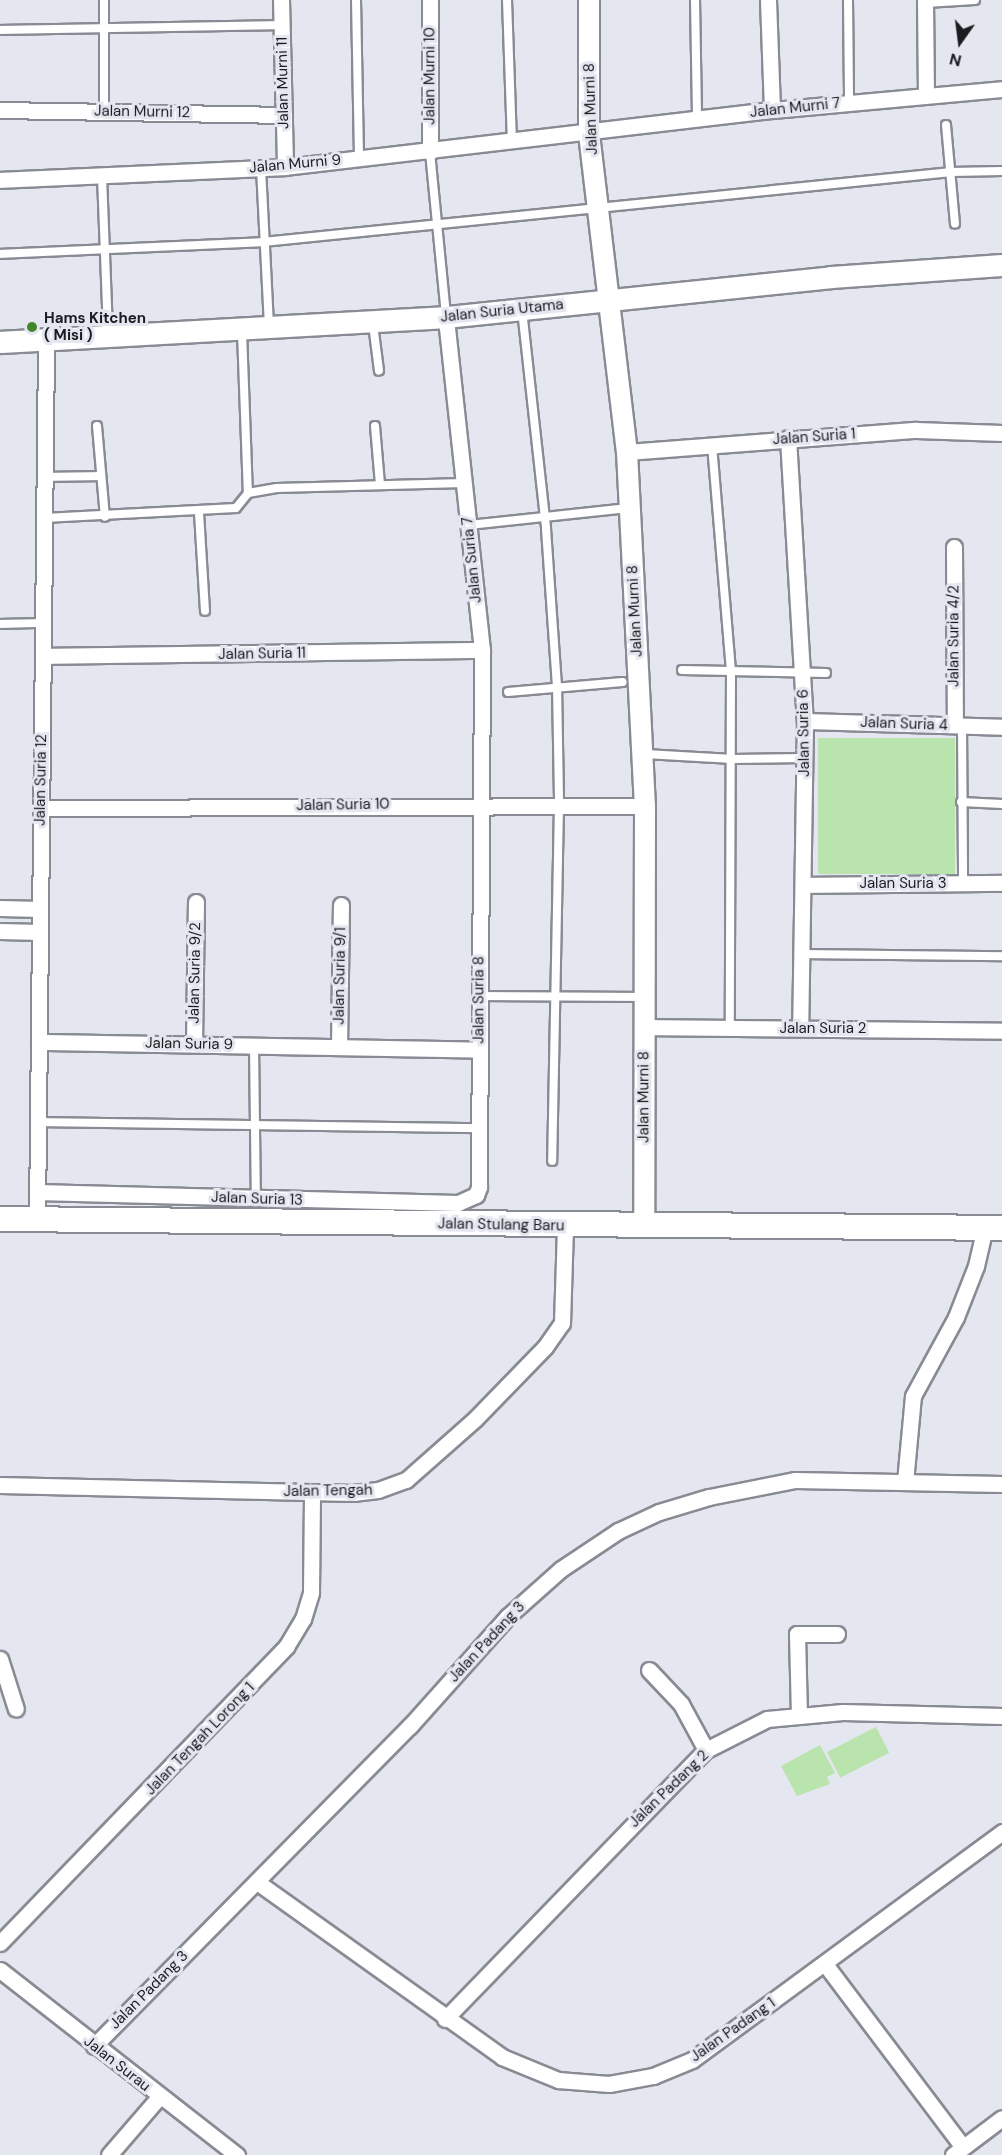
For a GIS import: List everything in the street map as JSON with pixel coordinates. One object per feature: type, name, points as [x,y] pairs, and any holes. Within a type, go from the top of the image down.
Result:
[{"type":"main road","name":"Jalan Suria Utama","points":[[0,342],[242,332],[446,317],[609,299],[1002,265]]},
{"type":"main road","name":"Jalan Stulang Baru","points":[[0,1218],[993,1228]]},
{"type":"street","name":"Jalan Murni 11","points":[[281,0],[285,167]]},
{"type":"street","name":"Jalan Murni 10","points":[[430,0],[430,152]]},
{"type":"street","name":"Jalan Murni 8","points":[[590,0],[589,134],[627,452],[643,754],[645,806],[644,1224]]},
{"type":"street","points":[[768,0],[772,110]]},
{"type":"street","points":[[926,1],[926,95]]},
{"type":"street","name":"Jalan Murni 7","points":[[589,134],[772,110],[1002,89]]},
{"type":"street","name":"Jalan Murni 12","points":[[0,110],[284,115]]},
{"type":"street","name":"Jalan Murni 9","points":[[0,180],[285,167],[589,134]]},
{"type":"street","name":"Jalan Suria 7","points":[[446,317],[482,650],[482,804]]},
{"type":"street","name":"Jalan Suria 12","points":[[37,1218],[46,341]]},
{"type":"street","name":"Jalan Suria 1","points":[[627,452],[788,438],[927,430],[1002,433]]},
{"type":"street","name":"Jalan Suria 6","points":[[788,438],[805,721],[805,885],[800,1028]]},
{"type":"street","name":"Jalan Suria 4/2","points":[[954,547],[958,726]]},
{"type":"street","name":"Jalan Suria 11","points":[[43,656],[482,650]]},
{"type":"street","name":"Jalan Suria 4","points":[[805,721],[1002,727]]},
{"type":"street","name":"Jalan Suria 10","points":[[41,808],[482,804],[645,806]]},
{"type":"street","name":"Jalan Suria 8","points":[[476,1195],[481,1179],[478,1050],[482,804]]},
{"type":"street","name":"Jalan Suria 3","points":[[805,885],[1002,884]]},
{"type":"street","name":"Jalan Suria 9/2","points":[[194,1044],[196,902]]},
{"type":"street","name":"Jalan Suria 9/1","points":[[339,1047],[341,905]]},
{"type":"street","points":[[0,908],[40,909]]},
{"type":"street","points":[[0,931],[40,932]]},
{"type":"street","name":"Jalan Suria 2","points":[[644,1027],[1002,1031]]},
{"type":"street","name":"Jalan Suria 9","points":[[39,1042],[478,1050]]},
{"type":"street","name":"Jalan Suria 13","points":[[37,1192],[458,1203],[476,1195]]},
{"type":"street","name":"Jalan Tengah","points":[[0,1485],[312,1493],[378,1490],[406,1480],[475,1419],[545,1347],[562,1323],[565,1311],[565,1225]]},
{"type":"street","points":[[905,1482],[913,1396],[956,1317],[993,1228]]},
{"type":"street","name":"Jalan Padang 3","points":[[94,2046],[410,1725],[507,1617],[561,1569],[618,1531],[659,1512],[759,1485],[795,1480],[1002,1484]]},
{"type":"street","name":"Jalan Tengah Lorong 1","points":[[0,1943],[286,1647],[303,1619],[311,1592],[312,1493]]},
{"type":"street","points":[[798,1716],[797,1634],[837,1634]]},
{"type":"street","points":[[0,1659],[16,1709]]},
{"type":"street","points":[[649,1670],[681,1704],[706,1750]]},
{"type":"street","name":"Jalan Padang 2","points":[[445,2019],[706,1750],[767,1719],[843,1712],[1002,1716]]},
{"type":"street","name":"Jalan Padang 1","points":[[257,1882],[445,2019],[529,2070],[558,2080],[609,2084],[653,2076],[692,2061],[1002,1832]]},
{"type":"street","points":[[825,1964],[958,2151],[1002,2118]]},
{"type":"street","name":"Jalan Surau","points":[[0,1970],[159,2097],[237,2155]]},
{"type":"street","points":[[109,2155],[159,2097]]},
{"type":"lane","points":[[104,0],[102,28],[104,112]]},
{"type":"lane","points":[[356,0],[359,159]]},
{"type":"lane","points":[[507,0],[513,142]]},
{"type":"lane","points":[[694,0],[697,120]]},
{"type":"lane","points":[[848,0],[849,102]]},
{"type":"lane","points":[[926,1],[975,0]]},
{"type":"lane","points":[[0,30],[282,25]]},
{"type":"lane","points":[[946,125],[955,224]]},
{"type":"lane","points":[[430,152],[446,317]]},
{"type":"lane","points":[[261,168],[269,330]]},
{"type":"lane","points":[[0,254],[263,242],[951,172],[1002,171]]},
{"type":"lane","points":[[102,176],[108,339]]},
{"type":"lane","points":[[522,310],[545,518],[557,685],[559,805],[553,998],[552,1161]]},
{"type":"lane","points":[[373,322],[379,371]]},
{"type":"lane","points":[[44,518],[105,518],[199,513],[236,508],[248,493],[242,332]]},
{"type":"lane","points":[[97,426],[105,518]]},
{"type":"lane","points":[[375,426],[380,484]]},
{"type":"lane","points":[[712,445],[731,672],[733,759],[730,1029]]},
{"type":"lane","points":[[44,477],[101,476]]},
{"type":"lane","points":[[248,493],[380,484],[464,483]]},
{"type":"lane","points":[[469,525],[630,508]]},
{"type":"lane","points":[[199,513],[205,611]]},
{"type":"lane","points":[[0,624],[42,624]]},
{"type":"lane","points":[[682,670],[826,673]]},
{"type":"lane","points":[[508,692],[557,685],[623,682]]},
{"type":"lane","points":[[958,726],[963,884]]},
{"type":"lane","points":[[643,754],[733,759],[805,758]]},
{"type":"lane","points":[[961,802],[1002,804]]},
{"type":"lane","points":[[802,954],[1002,956]]},
{"type":"lane","points":[[479,996],[644,997]]},
{"type":"lane","points":[[254,1045],[257,1126],[256,1199]]},
{"type":"lane","points":[[38,1122],[479,1128]]},
{"type":"green space","points":[[818,738],[955,738],[955,874],[818,874]]},
{"type":"green space","points":[[876,1727],[889,1753],[840,1778],[827,1752]]},
{"type":"green space","points":[[820,1745],[835,1773],[827,1777],[830,1784],[797,1796],[781,1766]]},
{"type":"place","name":"Hams Kitchen ( Misi )","points":[[32,327]]}]
